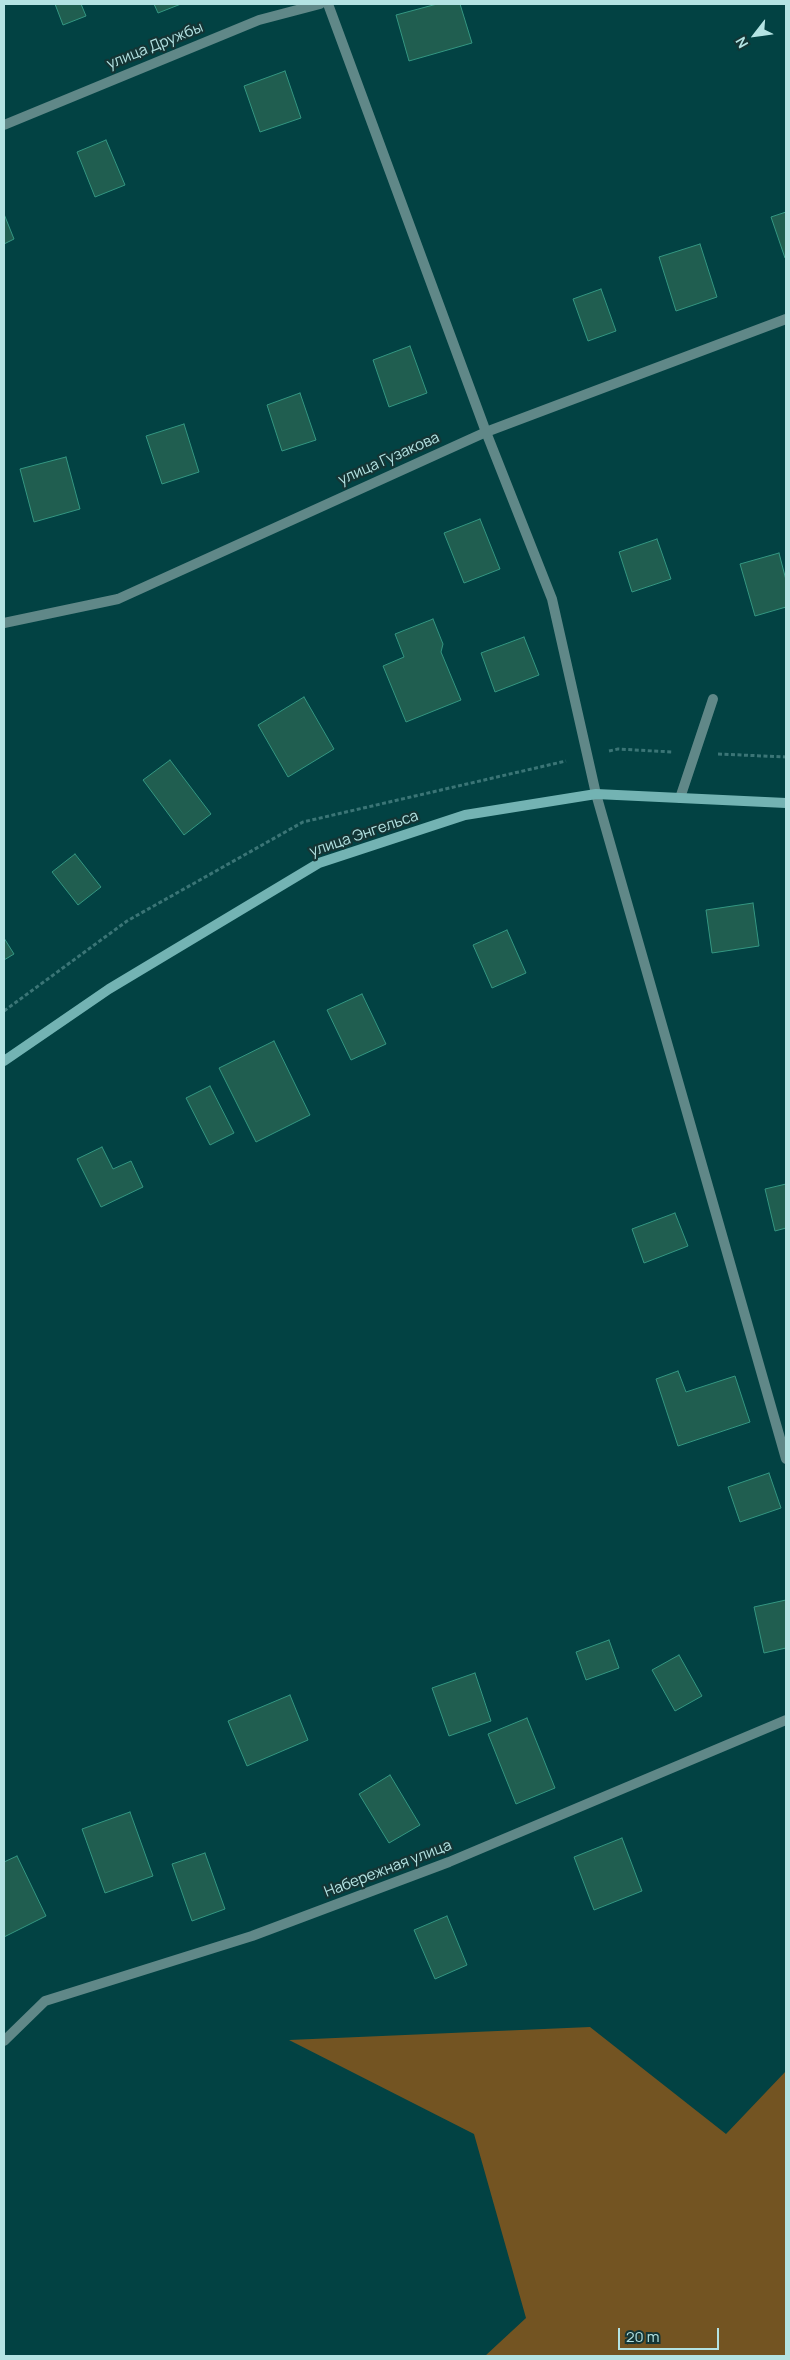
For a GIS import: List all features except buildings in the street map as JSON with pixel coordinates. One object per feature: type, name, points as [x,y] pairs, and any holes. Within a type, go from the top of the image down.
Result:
[{"type":"main road","name":"улица Энгельса","points":[[4,1061],[109,989],[319,863],[465,815],[596,794],[786,803]]},
{"type":"street","name":"улица Дружбы","points":[[4,125],[250,23],[320,4]]},
{"type":"street","points":[[328,4],[486,432],[552,599],[596,794],[786,1459]]},
{"type":"street","name":"улица Гузакова","points":[[4,623],[118,599],[486,432],[786,319]]},
{"type":"street","points":[[680,798],[713,699]]},
{"type":"street","name":"Набережная улица","points":[[4,2041],[45,2000],[252,1936],[450,1862],[786,1720]]},
{"type":"shaded area","points":[[590,2027],[726,2134],[786,2071],[786,2356],[485,2356],[526,2318],[474,2134],[289,2040]]}]
